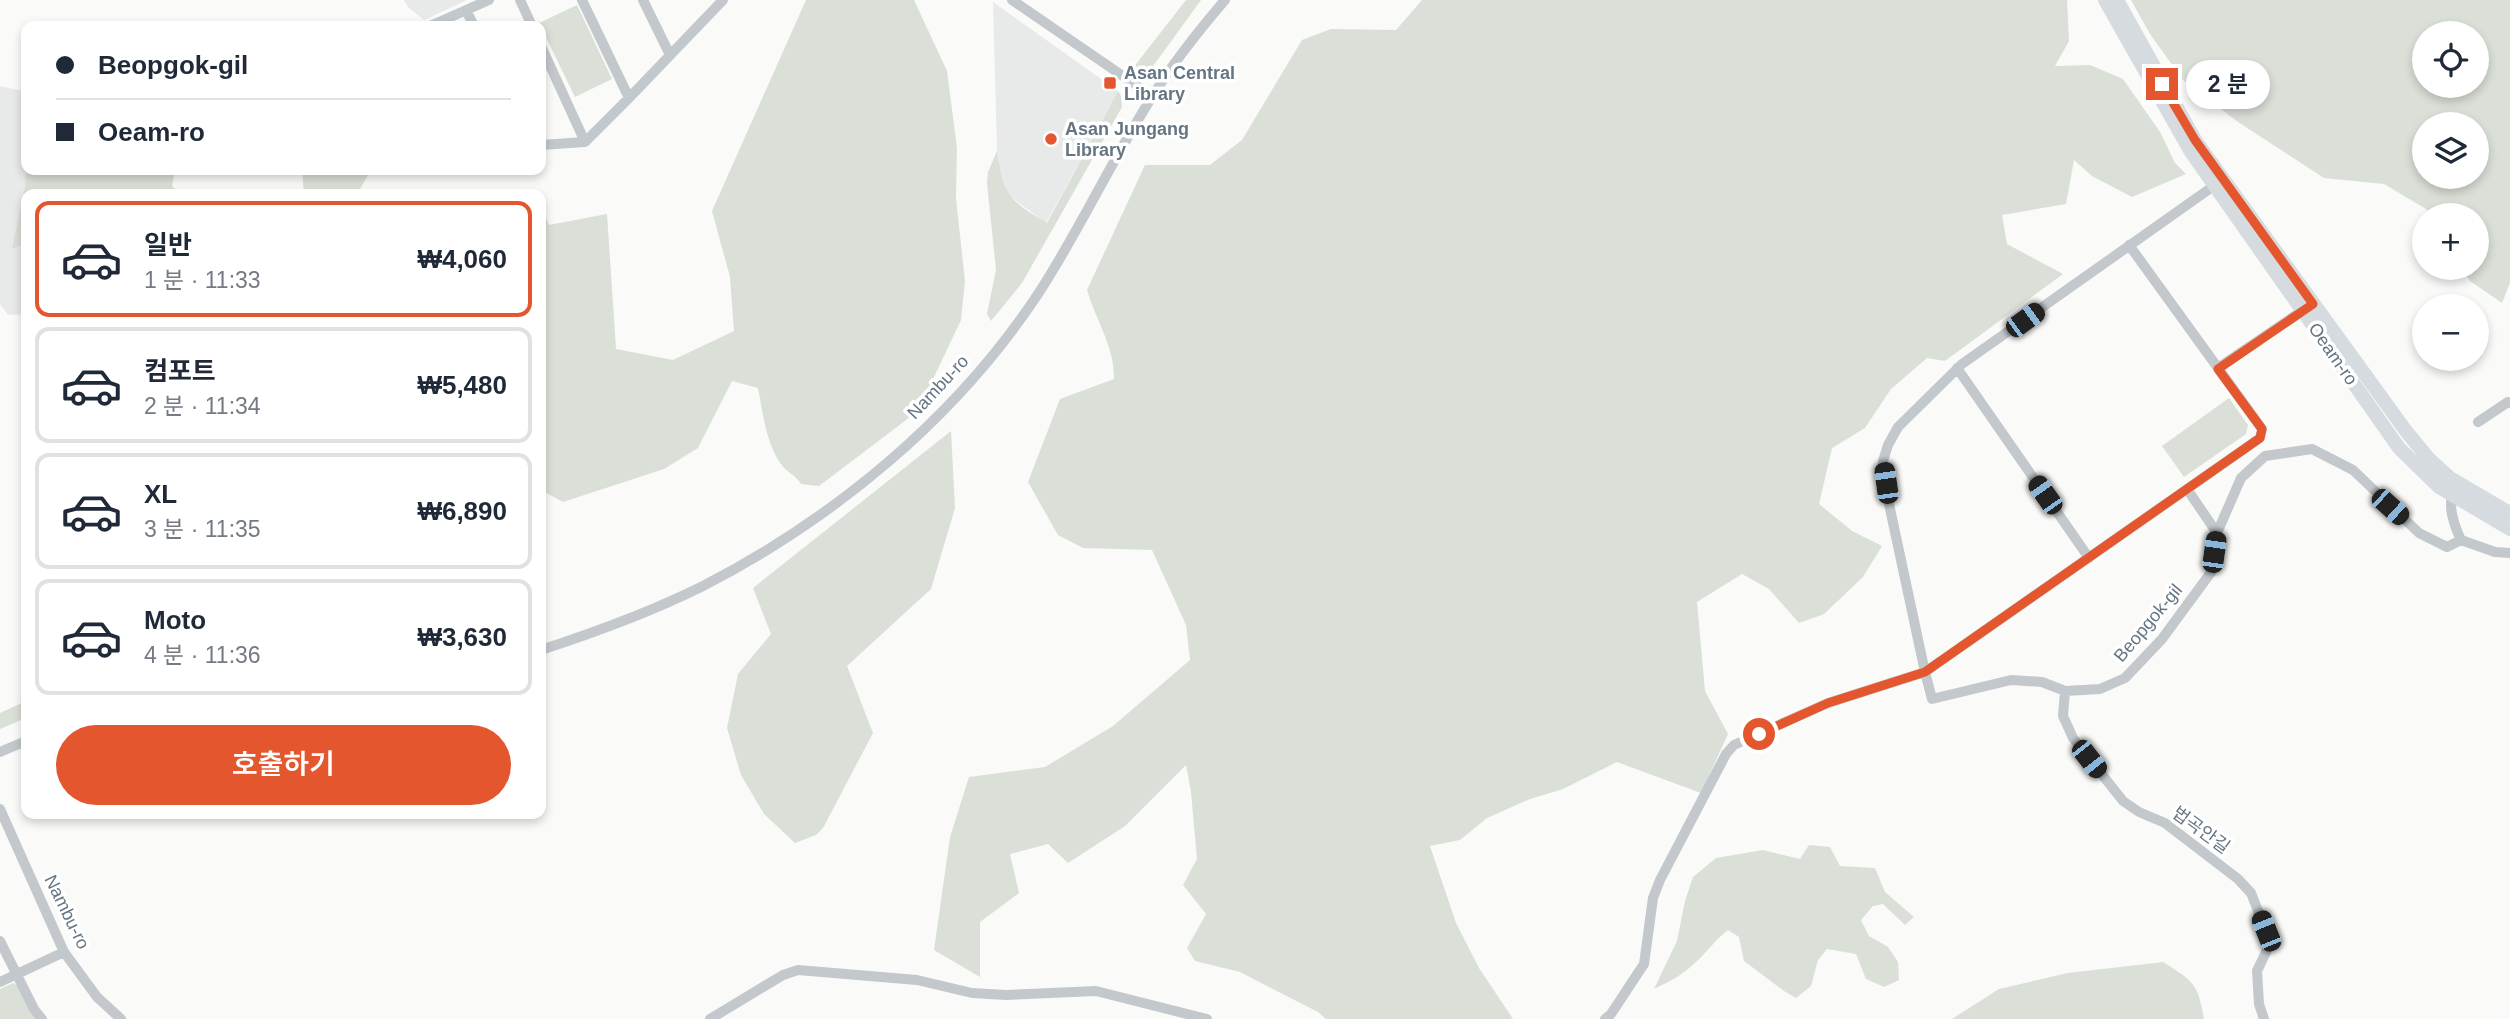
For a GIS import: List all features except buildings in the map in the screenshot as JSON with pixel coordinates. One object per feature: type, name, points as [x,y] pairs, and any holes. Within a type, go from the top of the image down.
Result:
[{"type":"main road","name":"Oeam-ro","points":[[2105,0],[2191,152],[2308,307],[2455,490],[2510,529]]},
{"type":"main road","name":"Oeam-ro","points":[[2117,0],[2195,140],[2308,307]]},
{"type":"main road","name":"Oeam-ro","points":[[2455,490],[2510,513]]},
{"type":"street","points":[[441,21],[489,0]]},
{"type":"street","points":[[520,0],[530,21]]},
{"type":"street","points":[[582,0],[629,98]]},
{"type":"street","points":[[643,0],[670,55]]},
{"type":"street","points":[[546,145],[585,142],[723,0]]},
{"type":"street","points":[[1012,0],[1152,96]]},
{"type":"street","name":"Nambu-ro","points":[[546,648],[599,631],[647,611],[702,586],[761,554],[810,522],[902,449],[977,371],[1036,296],[1062,256],[1152,96],[1225,0]]},
{"type":"street","points":[[466,10],[472,21]]},
{"type":"street","points":[[546,57],[585,142]]},
{"type":"street","points":[[1925,672],[1889,504],[1883,461],[1898,427],[1957,368],[2215,185]]},
{"type":"street","points":[[1605,1019],[1644,964],[1653,898],[1660,880],[1726,754],[1734,745],[1828,703],[1925,672],[2260,438],[2262,429],[2129,245]]},
{"type":"street","points":[[2218,369],[2308,307]]},
{"type":"street","points":[[1957,368],[2089,558]]},
{"type":"street","points":[[2478,422],[2510,403]]},
{"type":"street","name":"Beopgok-gil","points":[[1925,672],[1932,699],[2011,680],[2042,682],[2065,691],[2101,690],[2125,678],[2162,639],[2212,571],[2217,533],[2241,478],[2265,456],[2312,449],[2353,470],[2419,533],[2447,547],[2461,540]]},
{"type":"street","points":[[2187,489],[2217,533]]},
{"type":"street","points":[[2455,490],[2455,525],[2461,540],[2495,552],[2510,553]]},
{"type":"street","name":"법곡안길","points":[[2065,691],[2063,716],[2073,738],[2123,801],[2139,812],[2165,823],[2238,879],[2251,893],[2266,931],[2267,950],[2258,971],[2259,1004],[2264,1019]]},
{"type":"street","points":[[0,752],[21,743]]},
{"type":"street","name":"Nambu-ro","points":[[0,809],[3,825],[64,952],[97,997],[121,1019]]},
{"type":"street","points":[[0,941],[34,1009],[42,1019]]},
{"type":"street","points":[[0,982],[64,952]]},
{"type":"street","points":[[710,1019],[783,975],[798,971],[917,980],[972,993],[1006,995],[1096,990],[1207,1019]]},
{"type":"shaded area","points":[[404,0],[467,0],[424,20],[408,7]]},
{"type":"shaded area","points":[[806,0],[914,0],[947,71],[957,148],[956,199],[965,281],[961,320],[918,411],[819,486],[801,484],[783,467],[776,456],[766,428],[758,388],[732,381],[698,448],[664,469],[563,502],[546,493],[546,218],[549,225],[607,214],[616,349],[673,360],[734,331],[730,277],[712,211]]},
{"type":"shaded area","points":[[1186,0],[1201,0],[1151,69],[1141,73],[1133,68]]},
{"type":"shaded area","points":[[1422,0],[2067,0],[2069,41],[2055,66],[2090,65],[2123,79],[2160,132],[2175,163],[2186,174],[2132,197],[2092,176],[2074,160],[2066,204],[2002,215],[2007,244],[2063,274],[1945,361],[1927,358],[1891,389],[1865,428],[1832,448],[1819,504],[1852,531],[1882,546],[1863,577],[1824,614],[1799,623],[1769,589],[1742,574],[1697,602],[1705,691],[1728,734],[1701,793],[1617,762],[1563,789],[1530,799],[1487,818],[1460,840],[1430,846],[1456,923],[1479,968],[1513,1019],[1326,1019],[1318,1012],[1240,972],[1195,961],[1187,948],[1206,914],[1183,885],[1197,859],[1186,765],[1125,826],[1068,863],[1048,844],[1010,854],[1019,893],[980,922],[980,977],[934,950],[950,837],[969,777],[1045,767],[1113,726],[1190,660],[1186,625],[1152,550],[1083,548],[1058,535],[1028,482],[1060,399],[1114,379],[1108,345],[1087,290],[1145,165],[1210,165],[1242,140],[1302,40],[1331,29],[1396,30]]},
{"type":"shaded area","points":[[2131,0],[2510,0],[2510,283],[2502,303],[2469,280],[2489,280],[2489,203],[2416,203],[2384,184],[2324,178],[2238,122],[2183,80],[2150,34]]},
{"type":"shaded area","points":[[993,2],[1118,91],[1046,223],[1007,194],[1000,177]]},
{"type":"shaded area","points":[[577,5],[612,79],[575,97],[546,37],[546,21],[543,21]]},
{"type":"shaded area","points":[[0,86],[21,91],[21,175],[25,175],[13,248],[21,246],[21,314],[8,315],[0,304]]},
{"type":"shaded area","points":[[1118,91],[1122,107],[1022,283],[991,321],[987,314],[996,270],[987,183],[988,172],[997,151],[1002,177],[1010,195],[1047,223]]},
{"type":"shaded area","points":[[25,175],[174,175],[172,186],[175,189],[25,189]]},
{"type":"shaded area","points":[[302,175],[368,175],[360,189],[304,189]]},
{"type":"shaded area","points":[[21,206],[21,246],[12,249]]},
{"type":"shaded area","points":[[2229,398],[2248,425],[2246,434],[2184,477],[2162,446]]},
{"type":"shaded area","points":[[951,431],[955,508],[931,589],[847,666],[873,733],[823,828],[816,835],[795,843],[764,814],[741,775],[727,728],[738,674],[771,634],[753,588]]},
{"type":"shaded area","points":[[21,703],[21,720],[0,729],[0,713]]},
{"type":"shaded area","points":[[1809,845],[1830,847],[1840,866],[1875,868],[1885,892],[1914,917],[1905,925],[1883,904],[1873,906],[1861,920],[1869,936],[1888,947],[1898,962],[1899,980],[1884,987],[1866,979],[1856,954],[1827,949],[1818,960],[1811,986],[1796,998],[1744,961],[1739,937],[1728,930],[1686,970],[1654,989],[1677,941],[1693,877],[1716,858],[1763,850],[1800,859]]},
{"type":"shaded area","points":[[2163,962],[2192,984],[2204,1019],[1952,1019],[1999,989],[2068,973]]},
{"type":"shaded area","points":[[13,983],[18,986],[37,1019],[0,1019],[0,989]]},
{"type":"place","name":"Asan Central Library","points":[[1110,83]]},
{"type":"place","name":"Asan Jungang Library","points":[[1051,139]]},
{"type":"route","points":[[1759,734],[1828,703],[1925,672],[2260,438],[2262,429],[2218,369],[2313,304],[2195,140],[2162,84]]}]
